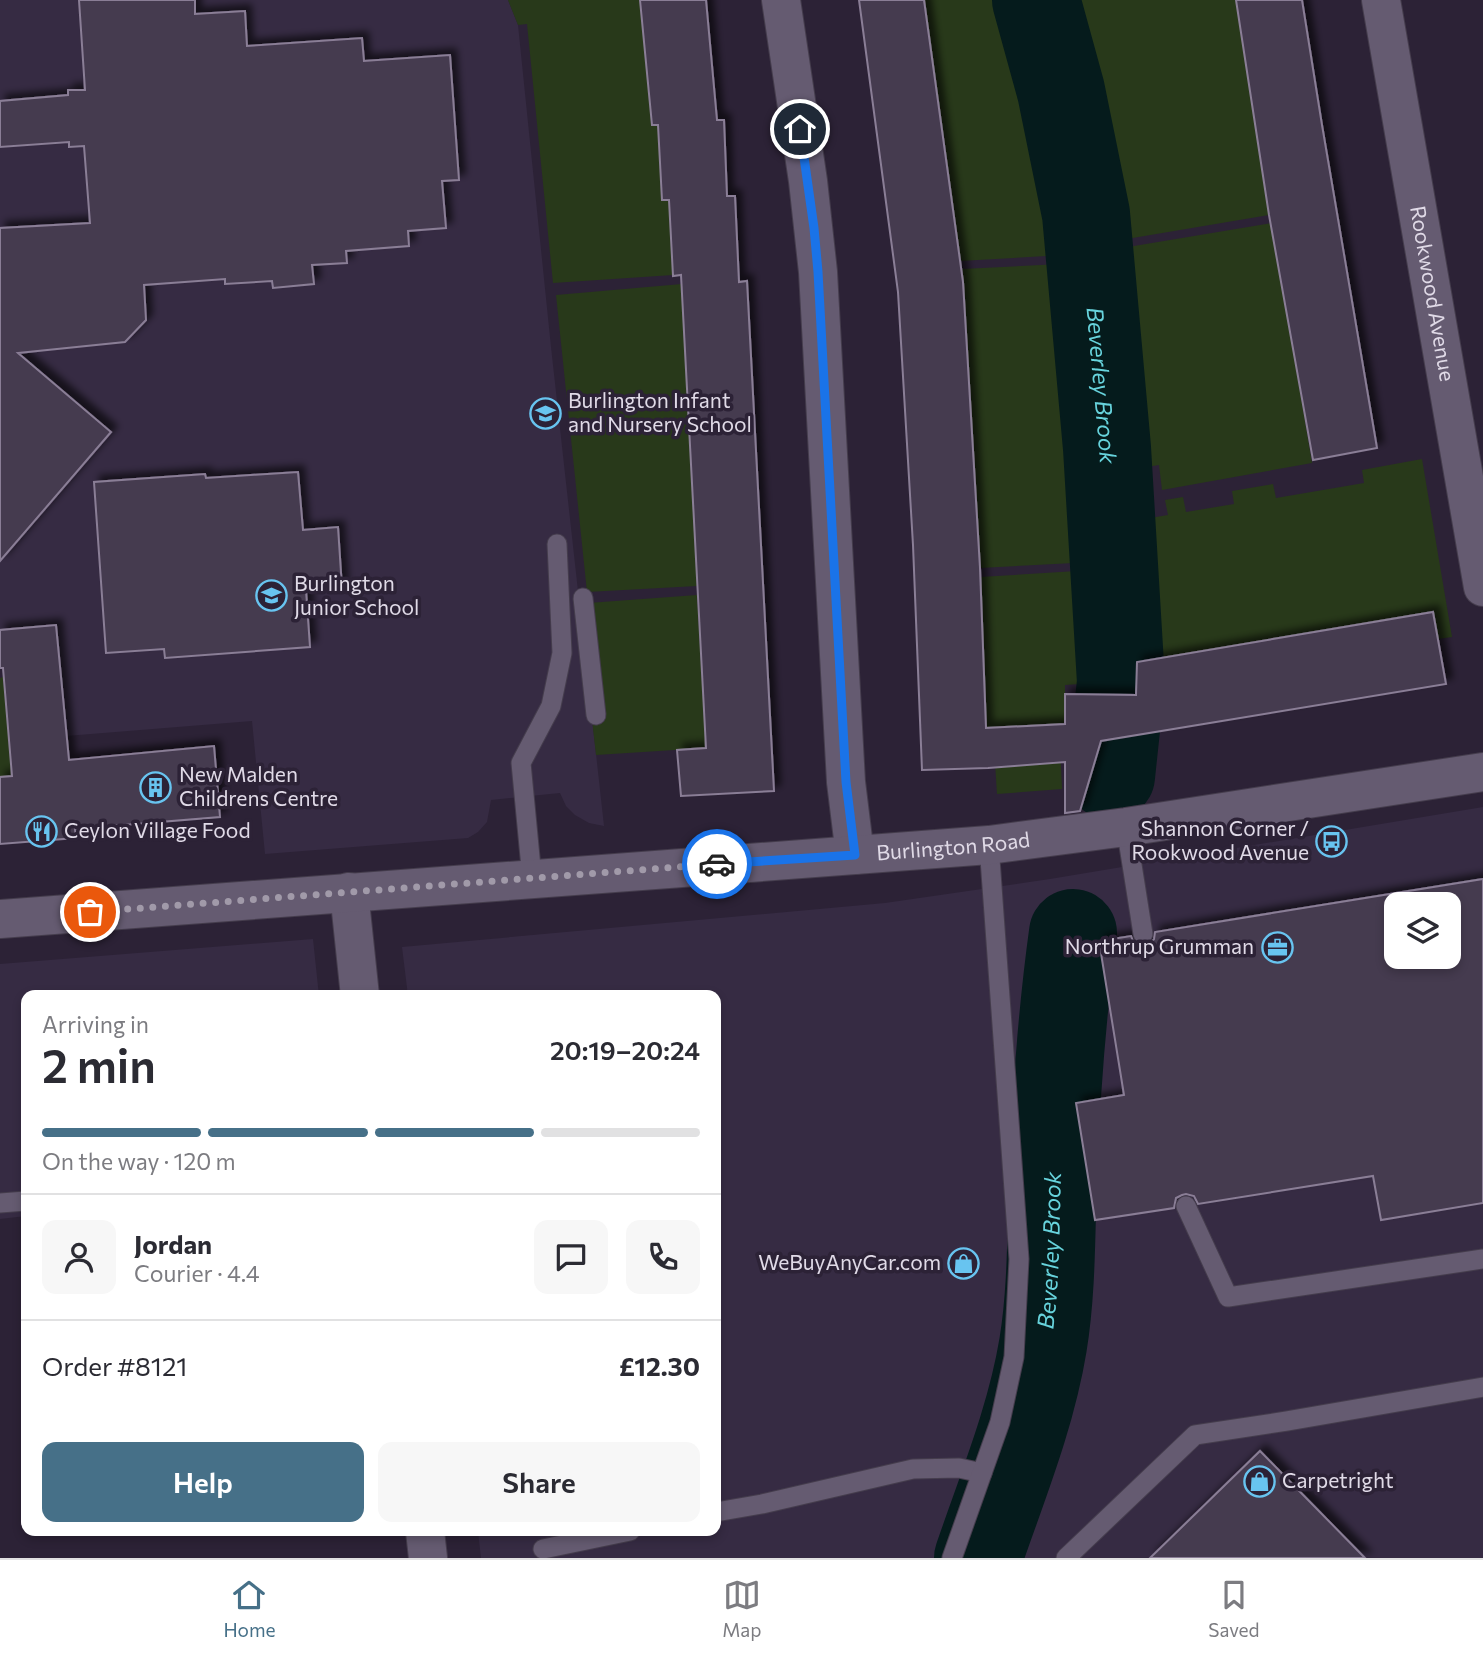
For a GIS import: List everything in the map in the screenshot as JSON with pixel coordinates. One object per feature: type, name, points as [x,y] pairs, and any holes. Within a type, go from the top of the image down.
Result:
[{"type":"street","points":[[782,0],[818,272],[846,782],[855,855]]},
{"type":"street","name":"Rookwood Avenue","points":[[1381,0],[1483,587]]},
{"type":"street","name":"Burlington Road","points":[[0,919],[989,845],[1126,827],[1483,772]]},
{"type":"street","points":[[349,892],[359,990]]},
{"type":"street","points":[[426,1536],[428,1558]]},
{"type":"lane","points":[[532,878],[522,762],[551,706],[562,653],[557,544]]},
{"type":"lane","points":[[583,598],[596,715]]},
{"type":"lane","points":[[1126,827],[1143,934]]},
{"type":"lane","points":[[951,1558],[1000,1422],[1014,1357],[1018,1259],[989,845]]},
{"type":"lane","points":[[0,1203],[21,1201]]},
{"type":"lane","points":[[1186,1206],[1228,1297],[1483,1259]]},
{"type":"lane","points":[[1066,1558],[1195,1435],[1483,1387]]},
{"type":"lane","points":[[721,1511],[913,1469],[959,1468],[982,1473]]},
{"type":"lane","points":[[543,1549],[606,1536]]},
{"type":"shaded area","points":[[0,0],[508,0],[518,25],[604,826],[589,823],[575,815],[566,806],[560,793],[491,800],[487,822],[468,838],[265,854],[252,721],[66,736],[56,626],[0,630]]},
{"type":"shaded area","points":[[1483,807],[1483,1558],[481,1558],[479,1536],[721,1536],[721,990],[407,990],[402,947],[885,903],[1050,879]]},
{"type":"shaded area","points":[[313,939],[318,990],[21,990],[21,1217],[0,1219],[0,964]]},
{"type":"green space","points":[[508,0],[640,0],[652,125],[658,125],[662,200],[669,200],[673,275],[553,283],[527,24],[518,25]]},
{"type":"green space","points":[[924,0],[1023,0],[1081,254],[960,261]]},
{"type":"green space","points":[[1016,0],[1076,0],[1117,210],[1132,349],[1141,484],[1142,577],[1135,736],[1127,735],[1124,709],[1114,694],[1086,693],[1087,661],[1068,288],[1058,190],[1035,68]]},
{"type":"green space","points":[[1077,0],[1236,0],[1269,215],[1109,242],[1054,4]]},
{"type":"green space","points":[[1272,223],[1312,463],[1162,490],[1159,465],[1123,471],[1110,250]]},
{"type":"green space","points":[[1080,263],[1093,562],[980,568],[962,269]]},
{"type":"green space","points":[[682,284],[697,586],[587,592],[556,295]]},
{"type":"green space","points":[[1422,459],[1452,637],[1438,639],[1433,612],[1138,662],[1135,736],[1130,736],[1126,522],[1168,515],[1165,500],[1183,497],[1186,512],[1234,504],[1232,491],[1273,484],[1276,498],[1364,483],[1362,470]]},
{"type":"green space","points":[[1093,570],[1096,683],[1065,685],[1065,723],[1059,725],[1062,789],[997,794],[995,763],[1022,727],[986,728],[980,577]]},
{"type":"green space","points":[[697,595],[706,748],[596,755],[592,720],[588,603]]},
{"type":"green space","points":[[3,677],[12,776],[0,777],[0,678]]},
{"type":"building","points":[[79,0],[195,0],[195,14],[245,11],[247,46],[362,38],[364,61],[450,55],[459,180],[442,181],[446,228],[408,231],[409,246],[346,251],[347,263],[312,265],[314,284],[273,288],[272,281],[225,284],[225,279],[144,285],[146,320],[125,342],[18,353],[111,432],[0,561],[0,228],[90,223],[84,146],[69,147],[69,142],[0,147],[0,101],[68,95],[68,90],[85,90]]},
{"type":"building","points":[[640,0],[706,0],[717,120],[724,120],[727,196],[735,196],[739,282],[747,281],[774,791],[681,796],[677,750],[706,748],[681,275],[673,276],[669,200],[662,200],[658,125],[652,125]]},
{"type":"building","points":[[859,0],[924,0],[963,282],[980,568],[986,728],[1065,724],[1065,694],[1136,695],[1137,662],[1433,612],[1446,684],[1101,741],[1080,811],[1065,813],[1065,762],[922,770],[913,545],[898,292]]},
{"type":"building","points":[[1236,0],[1302,0],[1377,448],[1313,460],[1269,215]]},
{"type":"building","points":[[298,472],[303,530],[338,527],[342,588],[306,590],[310,647],[165,658],[164,649],[106,653],[94,482],[205,474],[206,478]]},
{"type":"building","points":[[56,625],[69,760],[214,746],[220,817],[75,829],[76,838],[0,844],[0,777],[12,776],[3,668],[0,668],[0,630]]},
{"type":"building","points":[[1483,879],[1483,1203],[1381,1220],[1373,1176],[1198,1204],[1194,1196],[1186,1194],[1176,1198],[1174,1208],[1095,1220],[1076,1103],[1124,1095],[1099,941],[1131,936],[1138,945],[1146,946],[1154,939],[1155,932],[1384,895],[1384,969],[1461,969],[1461,892],[1403,892]]},
{"type":"building","name":"Carpetright","points":[[1260,1451],[1365,1558],[1150,1558]]},
{"type":"waterway","name":"Beverley Brook","points":[[1036,0],[1061,91],[1086,214],[1107,448],[1121,682],[1111,776]]},
{"type":"waterway","name":"Beverley Brook","points":[[978,1558],[1023,1426],[1043,1345],[1050,1282],[1058,1085],[1073,933]]},
{"type":"way so far","points":[[90,912],[717,864]]},
{"type":"place","name":"Burlington Infant and Nursery School","points":[[545,413]]},
{"type":"place","name":"Burlington Junior School","points":[[271,596]]},
{"type":"place","name":"New Malden Childrens Centre","points":[[156,787]]},
{"type":"place","name":"Ceylon Village Food","points":[[41,831]]},
{"type":"place","name":"Shannon Corner / Rookwood Avenue","points":[[1332,841]]},
{"type":"place","name":"Northrup Grumman","points":[[1277,947]]},
{"type":"place","name":"WeBuyAnyCar.com","points":[[964,1263]]},
{"type":"place","name":"Carpetright","points":[[1259,1481]]},
{"type":"route","points":[[717,864],[855,855],[846,782],[818,272],[800,129]]}]
